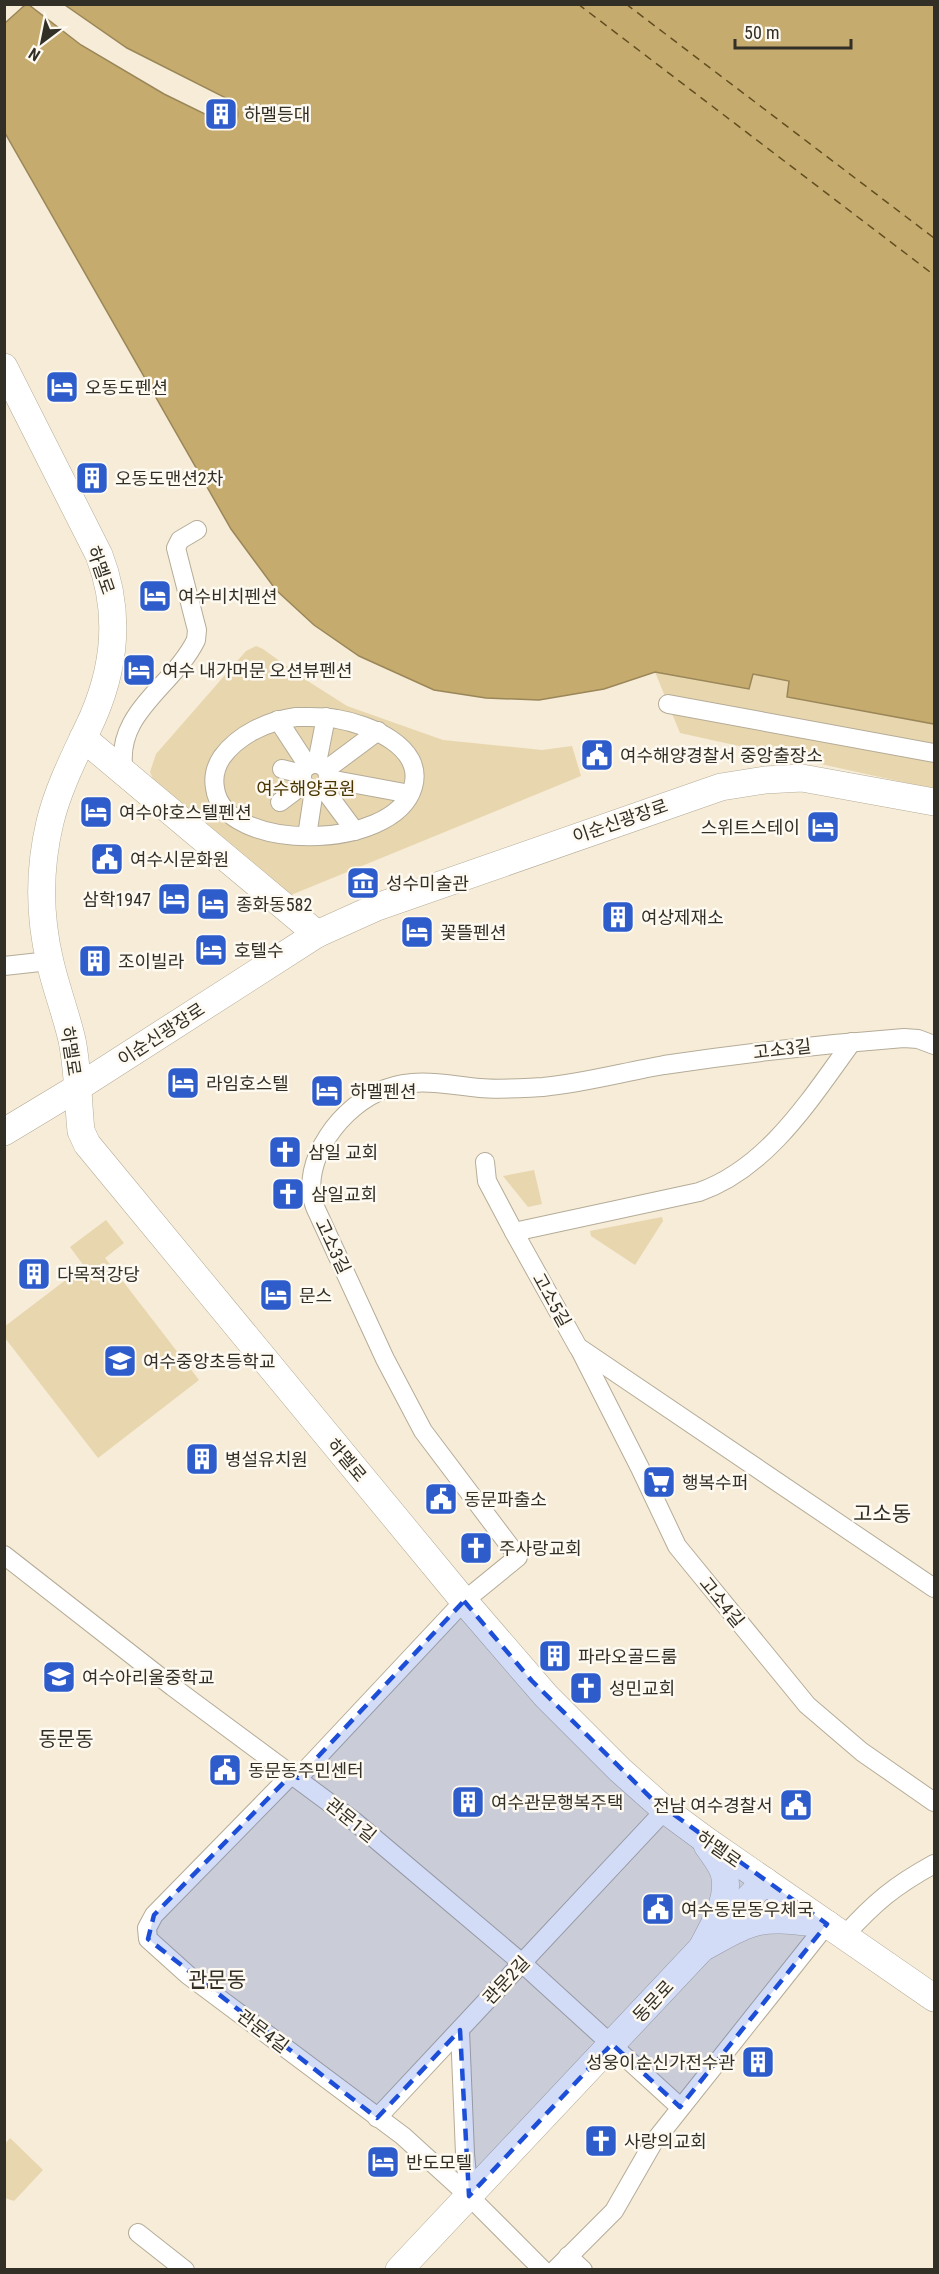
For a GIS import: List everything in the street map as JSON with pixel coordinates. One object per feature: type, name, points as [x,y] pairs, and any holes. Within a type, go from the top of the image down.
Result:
[{"type":"street","name":"하멜로","points":[[4,367],[99,555],[109,586],[114,627],[111,657],[103,691],[57,797],[47,834],[41,902],[49,961],[73,1044],[81,1131],[87,1144],[464,1602],[546,1696],[620,1770],[665,1810],[765,1881]]},
{"type":"street","points":[[124,772],[122,748],[128,729],[196,640],[196,630],[176,548],[180,540],[197,530]]},
{"type":"street","points":[[668,704],[934,753]]},
{"type":"street","points":[[296,717],[326,717],[354,722],[378,732],[400,747],[410,759],[414,775],[410,794],[399,808],[389,816],[355,831],[335,835],[307,836],[282,834],[251,825],[236,818],[225,809],[215,793],[216,770],[228,750],[250,733],[278,720],[296,717]]},
{"type":"street","points":[[307,836],[326,717]]},
{"type":"street","points":[[278,720],[315,777],[355,831]]},
{"type":"street","points":[[280,802],[378,732]]},
{"type":"street","points":[[83,738],[317,934]]},
{"type":"street","points":[[282,770],[410,794]]},
{"type":"street","name":"이순신광장로","points":[[4,1131],[77,1088],[317,934],[377,907],[721,787],[765,780],[802,778],[934,802]]},
{"type":"street","points":[[4,966],[49,961]]},
{"type":"street","name":"고소3길","points":[[295,1776],[464,1602],[518,1557],[423,1431],[385,1359],[315,1208],[312,1199],[312,1181],[316,1163],[329,1136],[349,1111],[371,1095],[408,1083],[440,1083],[492,1089],[554,1086],[728,1056],[852,1042],[904,1038],[918,1039],[934,1045]]},
{"type":"street","points":[[514,1232],[699,1192],[728,1180],[757,1158],[772,1142],[810,1098],[852,1042]]},
{"type":"street","name":"고소5길","points":[[485,1162],[487,1180],[578,1347],[934,1588]]},
{"type":"street","name":"고소4길","points":[[578,1347],[677,1546],[807,1706],[862,1752],[934,1802]]},
{"type":"street","name":"관문1길","points":[[4,1555],[156,1673],[295,1776],[410,1868],[522,1963],[680,2107]]},
{"type":"street","name":"관문4길","points":[[295,1776],[154,1915],[147,1928],[147,1936],[151,1943],[188,1975],[403,2136],[469,2196],[543,2270]]},
{"type":"street","name":"관문2길","points":[[377,2118],[665,1810]]},
{"type":"street","points":[[701,1837],[720,1865],[726,1888],[719,1912],[702,1948]]},
{"type":"street","points":[[583,2270],[561,2263],[618,2206],[644,2157],[680,2107],[836,1930],[891,1889],[934,1864]]},
{"type":"street","points":[[765,1881],[934,1998]]},
{"type":"street","name":"동문로","points":[[399,2270],[765,1881]]},
{"type":"street","points":[[702,1948],[736,1930],[758,1922],[778,1921],[836,1930]]},
{"type":"street","points":[[460,2030],[469,2196]]},
{"type":"street","points":[[138,2234],[185,2270]]},
{"type":"highlighted area","points":[[464,1601],[532,1681],[652,1799],[827,1924],[680,2107],[612,2044],[469,2196],[460,2030],[377,2118],[148,1939],[154,1915],[292,1774],[298,1778]]},
{"type":"green space","name":"여수해양공원","points":[[256,646],[347,706],[443,740],[542,750],[572,746],[581,776],[291,895],[153,779],[150,772],[156,754],[246,651]]},
{"type":"green space","points":[[655,672],[749,689],[752,674],[789,681],[787,697],[934,724],[934,789],[680,733]]},
{"type":"green space","points":[[534,1170],[542,1204],[528,1207],[503,1176]]},
{"type":"green space","points":[[662,1217],[663,1221],[635,1265],[591,1236],[590,1231]]},
{"type":"green space","points":[[106,1220],[124,1243],[105,1258],[199,1380],[98,1458],[5,1338],[4,1327],[84,1266],[70,1247]]},
{"type":"green space","points":[[10,2138],[43,2170],[14,2201],[5,2198],[5,2144]]},
{"type":"shaded area","points":[[26,4],[81,45],[164,94],[205,114],[210,125],[217,129],[229,128],[237,119],[238,113],[232,101],[127,48],[65,5],[934,5],[934,724],[787,697],[789,681],[753,674],[749,689],[655,672],[604,689],[539,700],[486,698],[434,690],[359,656],[314,625],[276,590],[231,529],[5,133],[5,23]]},
{"type":"ferry route","points":[[578,4],[934,275]]},
{"type":"ferry route","points":[[626,4],[934,238]]},
{"type":"place","name":"하멜등대","points":[[221,114]]},
{"type":"place","name":"오동도펜션","points":[[62,387]]},
{"type":"place","name":"오동도맨션2차","points":[[92,478]]},
{"type":"place","name":"여수비치펜션","points":[[155,596]]},
{"type":"place","name":"여수 내가머문 오션뷰펜션","points":[[139,670]]},
{"type":"place","name":"여수해양경찰서 중앙출장소","points":[[597,755]]},
{"type":"place","name":"여수야호스텔펜션","points":[[96,812]]},
{"type":"place","name":"스위트스테이","points":[[823,827]]},
{"type":"place","name":"여수시문화원","points":[[107,859]]},
{"type":"place","name":"성수미술관","points":[[363,883]]},
{"type":"place","name":"삼학1947","points":[[174,899]]},
{"type":"place","name":"종화동582","points":[[213,904]]},
{"type":"place","name":"여상제재소","points":[[618,917]]},
{"type":"place","name":"꽃뜰펜션","points":[[417,932]]},
{"type":"place","name":"호텔수","points":[[211,950]]},
{"type":"place","name":"조이빌라","points":[[95,961]]},
{"type":"place","name":"라임호스텔","points":[[183,1083]]},
{"type":"place","name":"하멜펜션","points":[[327,1091]]},
{"type":"place","name":"삼일 교회","points":[[285,1152]]},
{"type":"place","name":"삼일교회","points":[[288,1194]]},
{"type":"place","name":"다목적강당","points":[[34,1274]]},
{"type":"place","name":"문스","points":[[276,1295]]},
{"type":"place","name":"여수중앙초등학교","points":[[120,1361]]},
{"type":"place","name":"병설유치원","points":[[202,1459]]},
{"type":"place","name":"행복수퍼","points":[[659,1482]]},
{"type":"place","name":"동문파출소","points":[[441,1499]]},
{"type":"place","name":"주사랑교회","points":[[476,1548]]},
{"type":"place","name":"파라오골드룸","points":[[555,1656]]},
{"type":"place","name":"여수아리울중학교","points":[[59,1677]]},
{"type":"place","name":"성민교회","points":[[586,1688]]},
{"type":"place","name":"동문동주민센터","points":[[225,1770]]},
{"type":"place","name":"여수관문행복주택","points":[[468,1802]]},
{"type":"place","name":"전남 여수경찰서","points":[[796,1805]]},
{"type":"place","name":"여수동문동우체국","points":[[658,1909]]},
{"type":"place","name":"성웅이순신가전수관","points":[[758,2062]]},
{"type":"place","name":"사랑의교회","points":[[601,2141]]},
{"type":"place","name":"반도모텔","points":[[383,2162]]},
{"type":"district","name":"고소동","points":[[882,1514]]},
{"type":"district","name":"동문동","points":[[66,1739]]},
{"type":"district","name":"관문동","points":[[217,1980]]}]
